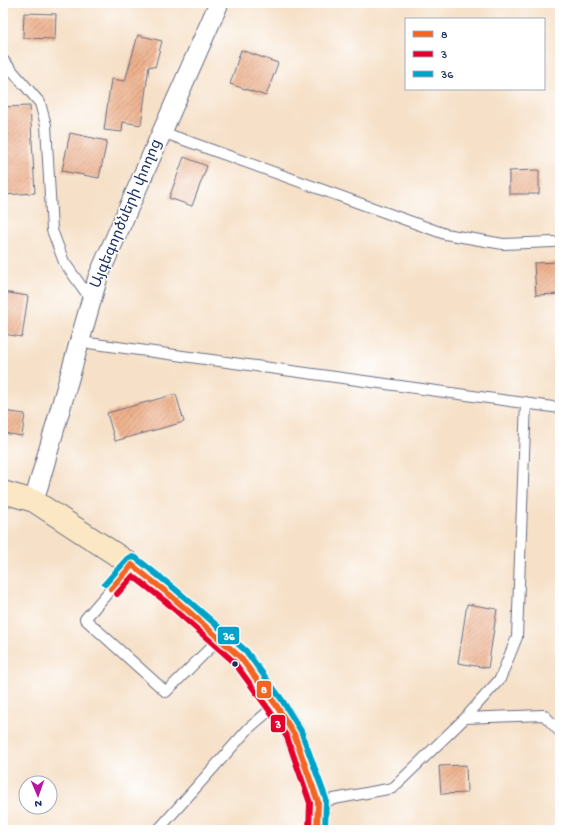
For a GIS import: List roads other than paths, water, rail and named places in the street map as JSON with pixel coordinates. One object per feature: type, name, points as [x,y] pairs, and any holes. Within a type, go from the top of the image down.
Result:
[{"type":"street","name":"Այգեգործների փողոց","points":[[34,501],[81,342],[98,277],[219,3]]},
{"type":"street","points":[[3,492],[34,501],[132,565],[170,595],[240,657],[276,705],[294,734],[318,802],[317,830]]},
{"type":"lane","points":[[3,60],[40,103],[46,125],[52,230],[64,262],[92,301]]},
{"type":"lane","points":[[162,132],[445,234],[503,244],[553,242]]},
{"type":"lane","points":[[81,342],[526,402],[560,408]]},
{"type":"lane","points":[[318,802],[393,788],[465,718],[500,679],[518,637],[526,402]]},
{"type":"lane","points":[[132,565],[85,619],[166,692],[220,638]]},
{"type":"lane","points":[[158,830],[248,728],[276,705]]},
{"type":"lane","points":[[465,718],[544,715],[560,732]]}]
